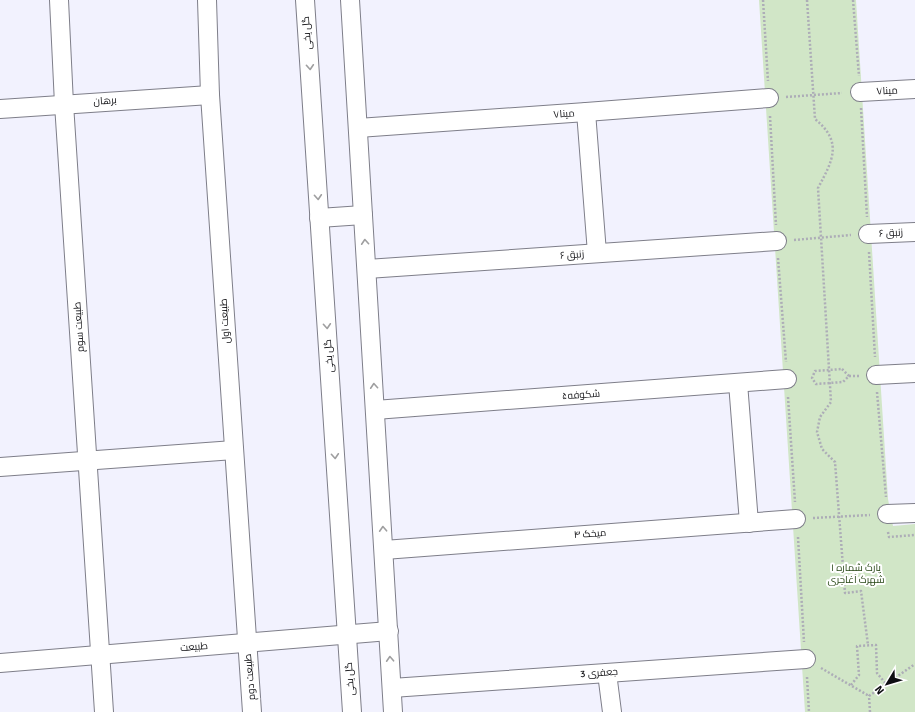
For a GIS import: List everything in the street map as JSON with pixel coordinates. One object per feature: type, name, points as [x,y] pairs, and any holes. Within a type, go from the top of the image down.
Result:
[{"type":"street","name":"طبیعت سوم","points":[[59,0],[64,104],[104,712]]},
{"type":"street","name":"طبیعت اول","points":[[207,0],[210,94],[247,643]]},
{"type":"street","name":"گل یخی","points":[[305,0],[352,712]]},
{"type":"street","points":[[350,0],[394,712]]},
{"type":"street","name":"مینا۷","points":[[860,92],[915,89]]},
{"type":"street","name":"برهان","points":[[0,108],[210,94]]},
{"type":"street","name":"مینا۷","points":[[358,128],[769,98]]},
{"type":"street","points":[[586,112],[597,253]]},
{"type":"street","points":[[320,218],[363,215]]},
{"type":"street","name":"زنبق ۶","points":[[868,234],[915,232]]},
{"type":"street","name":"زنبق ۶","points":[[366,269],[777,241]]},
{"type":"street","points":[[876,375],[915,373]]},
{"type":"street","name":"شکوفه۵","points":[[375,410],[787,379]]},
{"type":"street","points":[[738,383],[749,523]]},
{"type":"street","points":[[0,467],[234,450]]},
{"type":"street","points":[[887,514],[915,513]]},
{"type":"street","name":"میخک ۴","points":[[384,550],[796,519]]},
{"type":"street","name":"طبیعت","points":[[0,663],[389,631]]},
{"type":"street","name":"طبیعت دوم","points":[[247,643],[252,712]]},
{"type":"street","name":"3 جعفری","points":[[392,688],[806,659]]},
{"type":"street","points":[[607,673],[612,712]]},
{"type":"path","points":[[763,0],[777,241],[809,712]]},
{"type":"path","points":[[807,0],[815,119],[825,127],[831,136],[834,151],[829,168],[818,188],[831,402],[820,417],[817,432],[822,449],[835,462],[845,593],[861,591],[868,645]]},
{"type":"path","points":[[853,0],[860,92],[876,375],[889,537],[915,534]]},
{"type":"path","points":[[769,98],[860,92]]},
{"type":"path","points":[[777,241],[868,234]]},
{"type":"path","points":[[842,369],[849,376],[843,382],[816,384],[812,378],[816,371],[829,370],[842,369]]},
{"type":"path","points":[[796,519],[887,514]]},
{"type":"path","points":[[851,685],[859,675],[857,646],[868,645],[876,645],[877,673],[886,684]]},
{"type":"path","points":[[806,659],[869,696]]},
{"type":"path","points":[[869,696],[915,664]]},
{"type":"path","points":[[869,696],[870,712]]},
{"type":"green space","name":"پارک شماره ۱ شهرک آغاجری","points":[[759,0],[856,0],[888,499],[893,526],[915,524],[915,712],[805,712]]}]
